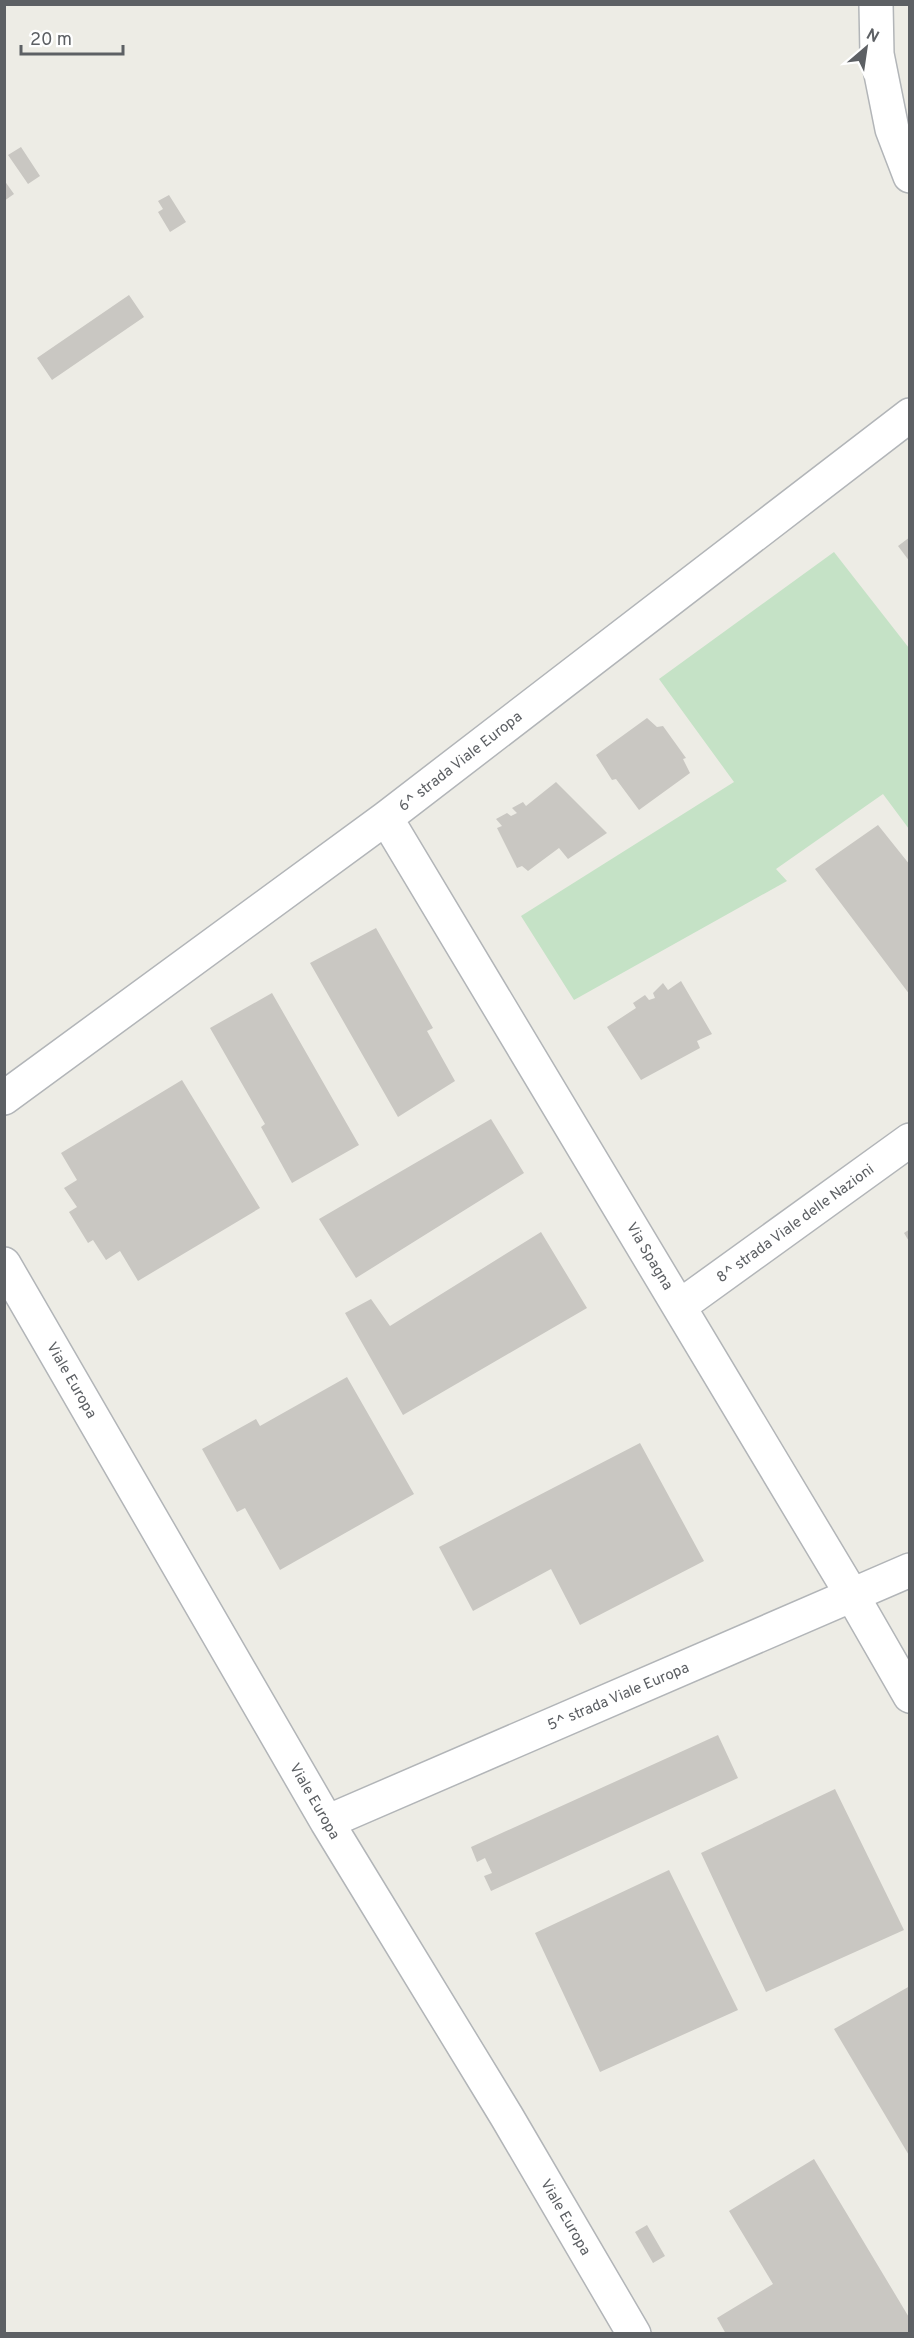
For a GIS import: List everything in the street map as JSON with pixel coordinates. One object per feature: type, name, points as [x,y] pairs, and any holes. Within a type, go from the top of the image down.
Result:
[{"type":"street","points":[[876,4],[877,54],[890,118],[909,176]]},
{"type":"street","name":"6^ strada Viale Europa","points":[[4,1098],[387,818],[909,415]]},
{"type":"street","name":"Via Spagna","points":[[387,818],[852,1595],[909,1696]]},
{"type":"street","name":"8^ strada Viale delle Nazioni","points":[[680,1306],[909,1140]]},
{"type":"street","name":"Viale Europa","points":[[4,1264],[327,1821],[507,2117],[634,2334]]},
{"type":"street","name":"5^ strada Viale Europa","points":[[327,1821],[909,1570]]},
{"type":"green space","points":[[834,552],[909,648],[909,829],[883,794],[776,869],[787,881],[574,1000],[521,916],[734,782],[659,679]]},
{"type":"building","points":[[21,147],[40,176],[28,184],[8,155]]},
{"type":"building","points":[[4,180],[14,194],[4,201]]},
{"type":"building","points":[[169,195],[186,222],[170,232],[158,212],[163,209],[158,201]]},
{"type":"building","points":[[129,295],[144,317],[52,380],[37,358]]},
{"type":"building","points":[[910,537],[910,562],[898,546]]},
{"type":"building","points":[[647,718],[657,727],[663,726],[686,758],[683,759],[690,773],[639,810],[616,779],[612,780],[596,755]]},
{"type":"building","points":[[556,782],[607,833],[568,859],[559,848],[528,871],[522,866],[517,868],[497,828],[502,826],[496,819],[507,813],[511,816],[517,813],[512,808],[523,802],[526,806]]},
{"type":"building","points":[[878,825],[910,865],[910,995],[815,869]]},
{"type":"building","points":[[376,928],[433,1028],[427,1031],[455,1081],[398,1117],[310,963]]},
{"type":"building","points":[[681,981],[712,1034],[697,1041],[700,1048],[641,1080],[607,1027],[636,1008],[633,1003],[645,995],[649,1000],[655,998],[653,993],[663,983],[668,990]]},
{"type":"building","points":[[272,993],[359,1145],[292,1183],[261,1127],[265,1124],[210,1028]]},
{"type":"building","points":[[182,1080],[260,1208],[138,1281],[120,1251],[106,1260],[93,1240],[88,1243],[69,1212],[77,1207],[64,1188],[77,1180],[61,1153]]},
{"type":"building","points":[[491,1119],[524,1173],[356,1278],[319,1219]]},
{"type":"building","points":[[910,1229],[910,1243],[904,1233]]},
{"type":"building","points":[[541,1232],[587,1308],[403,1415],[345,1313],[371,1299],[390,1326]]},
{"type":"building","points":[[347,1377],[414,1494],[280,1570],[245,1508],[237,1512],[202,1449],[256,1419],[260,1426]]},
{"type":"building","points":[[640,1443],[704,1561],[580,1625],[551,1569],[473,1611],[439,1547]]},
{"type":"building","points":[[718,1735],[738,1778],[491,1891],[484,1876],[492,1873],[485,1858],[477,1862],[471,1847]]},
{"type":"building","points":[[835,1789],[904,1930],[766,1992],[701,1853]]},
{"type":"building","points":[[669,1870],[738,2010],[600,2072],[535,1933]]},
{"type":"building","points":[[910,1986],[910,2157],[834,2029]]},
{"type":"building","points":[[814,2159],[910,2319],[910,2334],[726,2334],[717,2318],[773,2284],[729,2211]]},
{"type":"building","points":[[647,2225],[665,2256],[653,2263],[635,2232]]}]
